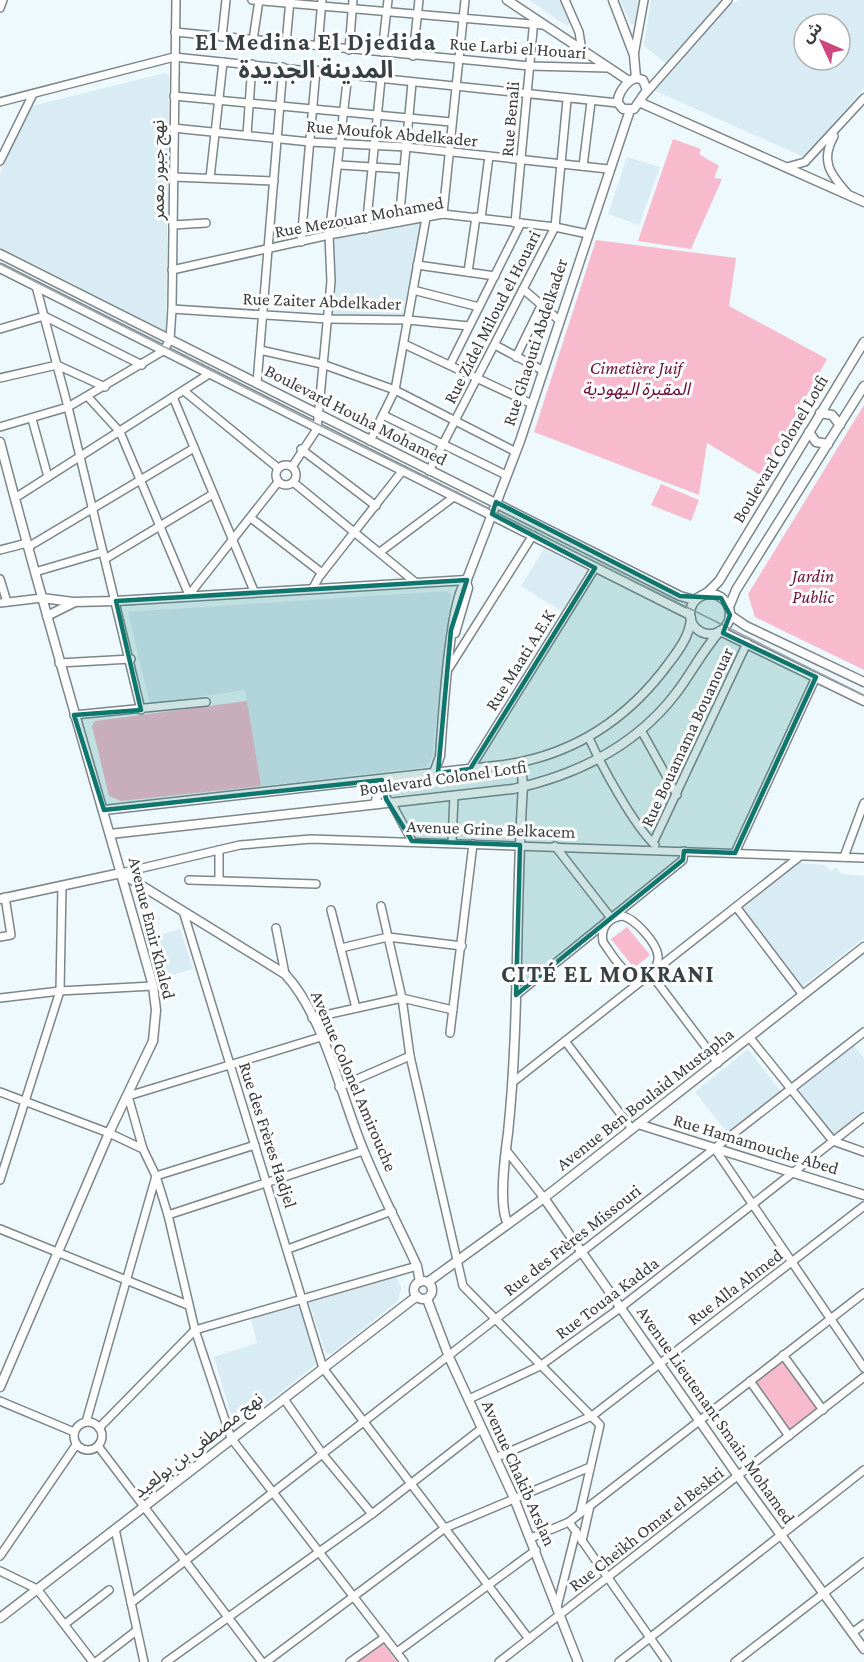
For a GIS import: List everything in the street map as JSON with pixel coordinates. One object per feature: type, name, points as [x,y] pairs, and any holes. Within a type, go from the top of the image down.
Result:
[{"type":"main road","points":[[507,0],[609,68],[632,79],[645,83],[646,93],[630,110],[623,109],[618,103],[618,96],[632,79],[634,55],[613,0]]},
{"type":"main road","points":[[639,102],[864,202]]},
{"type":"main road","name":"Rue Ghaouti Abdelkader","points":[[434,773],[440,756],[451,630],[460,591],[467,581],[516,452],[608,169],[630,110]]},
{"type":"main road","name":"Boulevard Houha Mohamed","points":[[0,255],[680,596],[699,598]]},
{"type":"main road","name":"Boulevard Houha Mohamed","points":[[0,268],[317,429],[492,514],[690,617]]},
{"type":"main road","name":"Boulevard Colonel Lotfi","points":[[699,598],[718,581],[864,342]]},
{"type":"main road","name":"Boulevard Colonel Lotfi","points":[[729,611],[736,590],[864,386]]},
{"type":"main road","points":[[820,413],[832,415],[840,425]]},
{"type":"main road","points":[[809,432],[816,442],[828,444]]},
{"type":"main road","name":"Avenue Emir Khaled","points":[[0,442],[59,663],[104,810],[153,986],[156,1010],[153,1041],[109,1133],[0,1388]]},
{"type":"main road","points":[[42,598],[74,602],[116,601],[254,591],[467,581]]},
{"type":"main road","points":[[729,611],[727,624],[720,631],[709,634],[699,631],[690,617],[692,606],[699,598],[706,595],[717,596],[746,626],[864,682]]},
{"type":"main road","points":[[47,616],[74,602]]},
{"type":"main road","name":"Boulevard Colonel Lotfi","points":[[104,810],[521,763],[546,756],[589,738],[623,714],[650,688],[682,643],[690,617]]},
{"type":"main road","points":[[720,631],[864,701]]},
{"type":"main road","name":"Boulevard Colonel Lotfi","points":[[110,834],[513,789],[568,772],[598,759],[640,730],[676,692],[720,631]]},
{"type":"main road","name":"Rue Ghaouti Abdelkader","points":[[440,756],[444,772]]},
{"type":"main road","points":[[508,1224],[504,1207],[506,1150],[513,1082],[523,786],[521,763]]},
{"type":"main road","points":[[388,779],[383,791],[389,802]]},
{"type":"main road","points":[[373,781],[378,794],[375,804]]},
{"type":"main road","points":[[513,789],[522,800]]},
{"type":"main road","points":[[3,898],[121,873]]},
{"type":"main road","name":"Avenue Colonel Amirouche","points":[[121,873],[285,974],[293,983],[321,1037],[363,1151],[427,1284]]},
{"type":"main road","name":"Avenue Ben Boulaid Mustapha","points":[[427,1284],[544,1198],[864,947]]},
{"type":"main road","name":"Rue Hamamouche Abed","points":[[635,1127],[794,1172],[864,1195]]},
{"type":"main road","name":"Avenue Lieutenant Smain Mohamed","points":[[544,1198],[738,1476],[864,1649]]},
{"type":"main road","points":[[427,1284],[428,1299],[417,1296],[414,1289],[427,1284]]},
{"type":"main road","name":"نهج مصطفى بن بولعيد","points":[[0,1618],[417,1296]]},
{"type":"main road","name":"Avenue Chakib Arslan","points":[[428,1299],[449,1357],[481,1429],[497,1457],[536,1550],[578,1662]]},
{"type":"street","points":[[0,8],[3,0]]},
{"type":"street","name":"نهج جبور معمر","points":[[170,340],[176,0]]},
{"type":"street","points":[[222,37],[226,0]]},
{"type":"street","points":[[252,0],[353,4],[386,11],[537,22]]},
{"type":"street","points":[[253,40],[259,0]]},
{"type":"street","points":[[382,52],[388,0]]},
{"type":"street","points":[[413,56],[419,0]]},
{"type":"street","points":[[443,214],[465,0]]},
{"type":"street","points":[[565,0],[579,32],[582,51]]},
{"type":"street","points":[[634,55],[644,0]]},
{"type":"street","points":[[646,93],[728,0]]},
{"type":"street","points":[[286,44],[290,2]]},
{"type":"street","points":[[318,46],[321,3]]},
{"type":"street","points":[[349,50],[353,4]]},
{"type":"street","name":"Rue Benali","points":[[518,223],[527,95],[537,22]]},
{"type":"street","name":"Rue Larbi el Houari","points":[[175,32],[530,66],[609,68]]},
{"type":"street","points":[[0,102],[174,57],[316,70],[567,100],[618,103]]},
{"type":"street","points":[[210,178],[223,62]]},
{"type":"street","points":[[247,135],[252,64]]},
{"type":"street","points":[[257,383],[284,67]]},
{"type":"street","points":[[301,242],[316,70]]},
{"type":"street","points":[[292,467],[301,450],[317,429],[332,281],[330,235],[340,165],[348,74]]},
{"type":"street","points":[[366,229],[381,79]]},
{"type":"street","points":[[399,222],[412,82]]},
{"type":"street","points":[[0,161],[33,94]]},
{"type":"street","points":[[174,96],[280,108],[451,122]]},
{"type":"street","points":[[787,167],[805,162],[864,98]]},
{"type":"street","name":"Rue Zidel Miloud el Houari","points":[[429,471],[555,227],[567,100]]},
{"type":"street","points":[[584,166],[591,102]]},
{"type":"street","name":"Rue Moufok Abdelkader","points":[[173,128],[310,142],[406,147],[608,169]]},
{"type":"street","points":[[838,128],[826,154],[830,171],[848,194]]},
{"type":"street","points":[[468,272],[489,156]]},
{"type":"street","points":[[340,165],[404,169]]},
{"type":"street","points":[[173,177],[274,181]]},
{"type":"street","name":"Rue Mezouar Mohamed","points":[[172,270],[330,235],[443,214],[555,227],[588,234]]},
{"type":"street","points":[[370,441],[395,390],[426,218]]},
{"type":"street","points":[[173,225],[206,223]]},
{"type":"street","points":[[450,365],[495,276],[518,223]]},
{"type":"street","points":[[417,265],[495,276]]},
{"type":"street","points":[[36,286],[131,659],[141,710]]},
{"type":"street","points":[[523,289],[560,321]]},
{"type":"street","points":[[413,290],[479,307]]},
{"type":"street","points":[[516,357],[542,306]]},
{"type":"street","name":"Rue Zaiter Abdelkader","points":[[172,309],[328,319],[408,320],[469,326]]},
{"type":"street","points":[[0,329],[44,316],[142,365]]},
{"type":"street","points":[[0,427],[68,407],[88,397],[163,351],[170,340]]},
{"type":"street","points":[[404,344],[532,404]]},
{"type":"street","points":[[495,345],[542,370]]},
{"type":"street","points":[[260,350],[322,364],[395,390],[516,452]]},
{"type":"street","points":[[0,378],[57,366],[105,387]]},
{"type":"street","points":[[15,498],[209,374]]},
{"type":"street","points":[[184,391],[278,468]]},
{"type":"street","points":[[88,397],[120,432],[189,595],[279,482]]},
{"type":"street","points":[[173,397],[254,591]]},
{"type":"street","points":[[383,415],[506,475]]},
{"type":"street","points":[[32,419],[48,477]]},
{"type":"street","points":[[0,550],[27,545],[93,509],[194,448]]},
{"type":"street","points":[[301,450],[376,506]]},
{"type":"street","points":[[284,465],[292,467],[296,475],[293,482],[287,485],[279,482],[276,477],[278,468],[284,465]]},
{"type":"street","points":[[313,588],[321,573],[403,470]]},
{"type":"street","points":[[293,482],[415,582]]},
{"type":"street","points":[[35,572],[104,556],[213,494]]},
{"type":"street","points":[[380,552],[455,496]]},
{"type":"street","points":[[251,518],[321,573]]},
{"type":"street","points":[[449,668],[533,535]]},
{"type":"street","name":"Rue Maati A.E.K","points":[[470,769],[596,568]]},
{"type":"street","points":[[0,579],[4,603],[42,598]]},
{"type":"street","name":"Rue Bouamama Bouanouar","points":[[653,843],[747,643]]},
{"type":"street","points":[[59,663],[131,659]]},
{"type":"street","points":[[735,853],[816,677]]},
{"type":"street","points":[[74,715],[206,702]]},
{"type":"street","points":[[640,730],[676,795]]},
{"type":"street","points":[[589,738],[598,759],[646,835],[653,843],[665,850]]},
{"type":"street","points":[[452,843],[453,796]]},
{"type":"street","points":[[389,802],[412,841]]},
{"type":"street","points":[[844,857],[864,803]]},
{"type":"street","points":[[637,849],[646,844],[646,835]]},
{"type":"street","name":"Avenue Grine Belkacem","points":[[121,873],[219,850],[281,840],[412,841],[864,858]]},
{"type":"street","points":[[450,1033],[473,844]]},
{"type":"street","points":[[555,846],[611,918]]},
{"type":"street","points":[[219,850],[219,880]]},
{"type":"street","points":[[516,995],[683,860],[684,851]]},
{"type":"street","points":[[513,1082],[799,857]]},
{"type":"street","points":[[189,880],[316,884]]},
{"type":"street","points":[[0,1180],[2,1166],[25,1102],[60,990],[62,886]]},
{"type":"street","points":[[0,937],[11,935],[3,898]]},
{"type":"street","points":[[381,906],[402,998],[410,1056],[463,1286],[592,1416],[600,1429],[580,1513]]},
{"type":"street","points":[[737,908],[803,995]]},
{"type":"street","points":[[331,910],[356,1008]]},
{"type":"street","name":"Rue des Frères Hadjel","points":[[183,911],[323,1368]]},
{"type":"street","points":[[623,916],[632,919],[656,948],[658,958],[651,974],[641,978],[630,976],[603,942],[602,932],[611,918],[623,916]]},
{"type":"street","points":[[276,928],[285,974]]},
{"type":"street","points":[[341,948],[388,937],[462,946]]},
{"type":"street","points":[[651,974],[718,1063]]},
{"type":"street","points":[[0,998],[60,990],[153,986]]},
{"type":"street","points":[[312,1018],[402,998],[453,1010]]},
{"type":"street","name":"Rue des Frères Missouri","points":[[131,1603],[273,1492],[324,1456],[494,1319],[864,1032]]},
{"type":"street","points":[[321,1037],[128,1095],[143,1149],[156,1176],[168,1215],[195,1330],[231,1438],[404,1662]]},
{"type":"street","points":[[750,1038],[833,1142],[864,1152]]},
{"type":"street","points":[[565,1041],[635,1127]]},
{"type":"street","points":[[339,1087],[410,1056]]},
{"type":"street","points":[[0,1092],[109,1133],[143,1149]]},
{"type":"street","name":"Rue Touaa Kadda","points":[[469,1399],[540,1366],[620,1308],[864,1117]]},
{"type":"street","points":[[156,1176],[255,1145]]},
{"type":"street","points":[[715,1149],[864,1368]]},
{"type":"street","points":[[506,1150],[544,1198]]},
{"type":"street","points":[[168,1215],[363,1151]]},
{"type":"street","points":[[74,1431],[86,1422],[156,1176]]},
{"type":"street","name":"Rue Alla Ahmed","points":[[497,1457],[592,1416],[864,1206]]},
{"type":"street","points":[[288,1249],[392,1211]]},
{"type":"street","points":[[0,1229],[189,1305]]},
{"type":"street","points":[[417,1266],[195,1330],[99,1428],[99,1444],[108,1459],[186,1560],[226,1618],[264,1662],[445,1528],[590,1467]]},
{"type":"street","points":[[531,1538],[569,1522],[864,1293]]},
{"type":"street","points":[[783,1355],[823,1410]]},
{"type":"street","points":[[323,1368],[529,1639]]},
{"type":"street","name":"Rue Cheikh Omar el Beskri","points":[[499,1662],[559,1612],[608,1577],[864,1377]]},
{"type":"street","points":[[750,1381],[789,1436]]},
{"type":"street","points":[[284,1400],[324,1456],[372,1514]]},
{"type":"street","points":[[0,1401],[74,1431]]},
{"type":"street","points":[[86,1422],[99,1428]]},
{"type":"street","points":[[166,1662],[372,1514],[481,1429]]},
{"type":"street","points":[[0,1557],[76,1445],[74,1431]]},
{"type":"street","points":[[76,1445],[85,1450],[99,1444]]},
{"type":"street","points":[[619,1662],[864,1470]]},
{"type":"street","points":[[582,1542],[590,1506]]},
{"type":"street","points":[[569,1522],[667,1662]]},
{"type":"street","points":[[115,1529],[144,1662]]},
{"type":"street","points":[[559,1612],[576,1531]]},
{"type":"street","points":[[397,1652],[536,1550]]},
{"type":"street","points":[[735,1662],[864,1562]]},
{"type":"street","points":[[0,1571],[37,1589],[94,1662],[136,1631]]},
{"type":"street","points":[[65,1624],[109,1590]]},
{"type":"street","points":[[852,1633],[864,1624]]},
{"type":"street","points":[[350,1662],[385,1637]]},
{"type":"highlighted area","points":[[496,502],[680,596],[721,598],[730,615],[723,633],[816,677],[735,853],[684,851],[683,860],[516,995],[520,845],[412,841],[386,799],[382,780],[104,810],[74,715],[141,710],[116,601],[467,580],[451,630],[438,773],[470,769],[595,568],[492,514]]},
{"type":"shaded area","points":[[529,0],[561,0],[571,22],[567,26]]},
{"type":"shaded area","points":[[620,0],[640,0],[638,24],[631,24]]},
{"type":"shaded area","points":[[651,0],[722,0],[667,64],[644,46]]},
{"type":"shaded area","points":[[740,0],[864,0],[864,88],[804,157],[655,91],[731,4]]},
{"type":"shaded area","points":[[165,73],[169,75],[166,332],[0,249],[0,173],[32,106]]},
{"type":"shaded area","points":[[627,157],[660,167],[639,225],[608,214]]},
{"type":"shaded area","points":[[426,218],[408,320],[328,319],[329,235]]},
{"type":"shaded area","points":[[544,549],[590,571],[563,612],[521,586]]},
{"type":"shaded area","points":[[447,591],[451,595],[432,758],[427,767],[261,786],[245,690],[150,704],[128,612]]},
{"type":"shaded area","points":[[800,863],[825,865],[830,871],[836,867],[841,874],[864,876],[864,938],[803,986],[743,908]]},
{"type":"shaded area","points":[[180,929],[193,969],[156,980],[148,952],[156,950],[153,937]]},
{"type":"shaded area","points":[[853,1044],[864,1058],[864,1111],[832,1135],[796,1089]]},
{"type":"shaded area","points":[[748,1049],[781,1092],[728,1133],[695,1092]]},
{"type":"shaded area","points":[[396,1275],[401,1288],[398,1301],[332,1353],[326,1354],[309,1302]]},
{"type":"shaded area","points":[[300,1303],[318,1363],[235,1428],[214,1357],[257,1343],[251,1319]]},
{"type":"green space","points":[[673,139],[701,149],[699,154],[719,166],[714,178],[722,179],[691,249],[638,241]]},
{"type":"green space","name":"Cimetière Juif المقبرة اليهودية","points":[[596,240],[736,258],[729,306],[827,359],[762,476],[707,443],[699,495],[534,432]]},
{"type":"green space","name":"Jardin Public","points":[[864,405],[864,670],[755,617],[748,594]]},
{"type":"green space","points":[[661,484],[699,500],[691,521],[651,505]]},
{"type":"green space","points":[[247,701],[261,786],[121,801],[109,796],[92,726],[95,721]]},
{"type":"green space","points":[[627,927],[650,955],[634,968],[611,939]]},
{"type":"green space","points":[[783,1359],[818,1407],[788,1430],[752,1382]]},
{"type":"green space","points":[[383,1643],[397,1662],[358,1662]]},
{"type":"tram line","points":[[0,264],[864,695]]},
{"type":"district","name":"El Medina El Djedida المدينة الجديدة","points":[[316,56]]},
{"type":"district","name":"CITÉ EL MOKRANI","points":[[608,974]]}]
